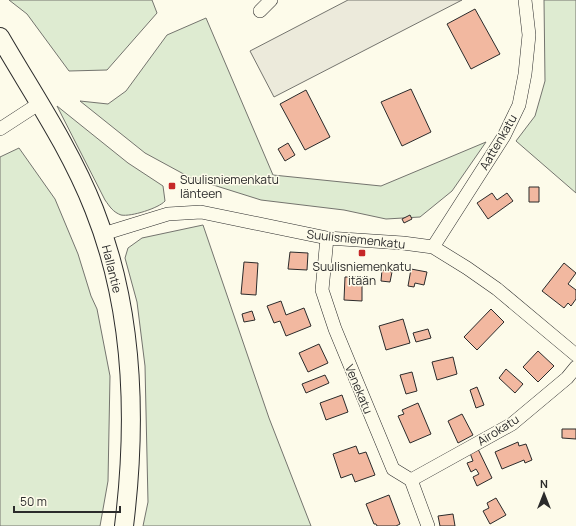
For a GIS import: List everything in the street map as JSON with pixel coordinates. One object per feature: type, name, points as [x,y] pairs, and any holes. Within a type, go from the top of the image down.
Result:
[{"type":"street","points":[[260,11],[271,0]]},
{"type":"street","name":"Aattenkatu","points":[[433,247],[504,136],[519,105],[525,74],[529,35],[525,0]]},
{"type":"street","name":"Hallantie","points":[[0,37],[40,103],[84,185],[103,234],[118,290],[126,337],[130,379],[132,446],[129,489],[124,526]]},
{"type":"street","points":[[0,129],[40,103]]},
{"type":"street","name":"Suulisniemenkatu","points":[[103,234],[168,214],[201,212],[327,238],[403,243],[433,247],[497,289],[576,356]]},
{"type":"street","name":"Venekatu","points":[[327,238],[322,290],[334,329],[393,469],[411,480]]},
{"type":"street","name":"Airokatu","points":[[411,480],[512,424],[568,378],[576,367]]},
{"type":"street","points":[[411,480],[428,526]]},
{"type":"green space","points":[[9,0],[152,0],[157,13],[107,70],[69,71],[27,14]]},
{"type":"green space","points":[[544,0],[576,0],[576,193],[516,141],[535,116],[545,81]]},
{"type":"green space","points":[[206,18],[273,175],[381,186],[486,142],[452,191],[420,217],[386,219],[344,210],[261,200],[191,178],[145,153],[80,101],[108,104],[126,91],[167,35]]},
{"type":"green space","points":[[57,106],[128,163],[163,186],[165,201],[151,209],[131,215],[121,215],[114,211],[105,200]]},
{"type":"green space","points":[[19,148],[55,199],[78,254],[91,296],[97,309],[110,376],[108,481],[100,526],[0,526],[0,157]]},
{"type":"green space","points":[[203,225],[269,418],[311,526],[143,526],[148,502],[145,366],[137,302],[125,258],[128,248],[142,238]]},
{"type":"shaded area","points":[[348,0],[462,0],[274,97],[250,51]]},
{"type":"building","points":[[475,9],[500,54],[471,69],[447,24]]},
{"type":"building","points":[[411,89],[431,132],[402,146],[381,102]]},
{"type":"building","points":[[306,90],[330,137],[305,150],[280,104]]},
{"type":"building","points":[[288,143],[295,155],[285,161],[278,149]]},
{"type":"building","points":[[529,187],[539,187],[539,202],[529,202]]},
{"type":"building","points":[[492,193],[497,200],[507,193],[513,201],[488,219],[477,203]]},
{"type":"building","points":[[410,215],[412,219],[404,223],[402,219]]},
{"type":"building","points":[[290,252],[308,253],[307,270],[288,269]]},
{"type":"building","points":[[244,262],[258,263],[256,295],[241,294]]},
{"type":"building","points":[[564,263],[576,273],[568,284],[576,290],[576,299],[571,306],[568,303],[564,308],[542,291]]},
{"type":"building","points":[[411,269],[427,272],[424,285],[415,283],[414,287],[408,286]]},
{"type":"building","points":[[382,270],[392,272],[390,282],[381,281]]},
{"type":"building","points":[[345,277],[362,277],[362,301],[344,300]]},
{"type":"building","points":[[281,301],[286,315],[304,308],[311,326],[286,336],[280,321],[274,323],[267,306]]},
{"type":"building","points":[[491,309],[504,322],[477,350],[464,337]]},
{"type":"building","points":[[252,311],[255,320],[244,322],[242,314]]},
{"type":"building","points":[[403,319],[410,343],[386,350],[379,326]]},
{"type":"building","points":[[428,329],[431,338],[416,342],[413,333]]},
{"type":"building","points":[[319,344],[328,363],[308,372],[299,353]]},
{"type":"building","points":[[538,351],[554,366],[538,382],[523,367]]},
{"type":"building","points":[[453,357],[457,374],[437,380],[432,362]]},
{"type":"building","points":[[506,369],[523,384],[515,393],[499,378]]},
{"type":"building","points":[[412,372],[417,391],[406,394],[400,375]]},
{"type":"building","points":[[325,375],[329,383],[306,393],[302,384]]},
{"type":"building","points":[[477,387],[484,405],[476,408],[470,390]]},
{"type":"building","points":[[342,395],[348,412],[326,420],[320,403]]},
{"type":"building","points":[[418,403],[431,434],[410,443],[398,416],[404,414],[402,410]]},
{"type":"building","points":[[462,414],[473,435],[458,443],[448,421]]},
{"type":"building","points":[[562,429],[576,429],[576,439],[562,438]]},
{"type":"building","points":[[518,442],[519,446],[526,444],[532,460],[525,463],[524,460],[502,469],[495,452]]},
{"type":"building","points":[[356,446],[359,454],[366,452],[375,475],[355,482],[352,474],[341,478],[333,454]]},
{"type":"building","points":[[478,449],[492,478],[477,486],[473,477],[479,474],[476,469],[471,472],[467,463],[473,461],[470,453]]},
{"type":"building","points":[[389,495],[400,524],[396,526],[377,526],[374,524],[366,504]]},
{"type":"building","points":[[496,498],[506,515],[490,524],[483,511],[489,508],[487,503]]},
{"type":"building","points":[[453,514],[455,526],[440,526],[438,516]]},
{"type":"place","name":"Suulisniemenkatu länteen","points":[[172,186]]},
{"type":"place","name":"Suulisniemenkatu itään","points":[[362,253]]}]
